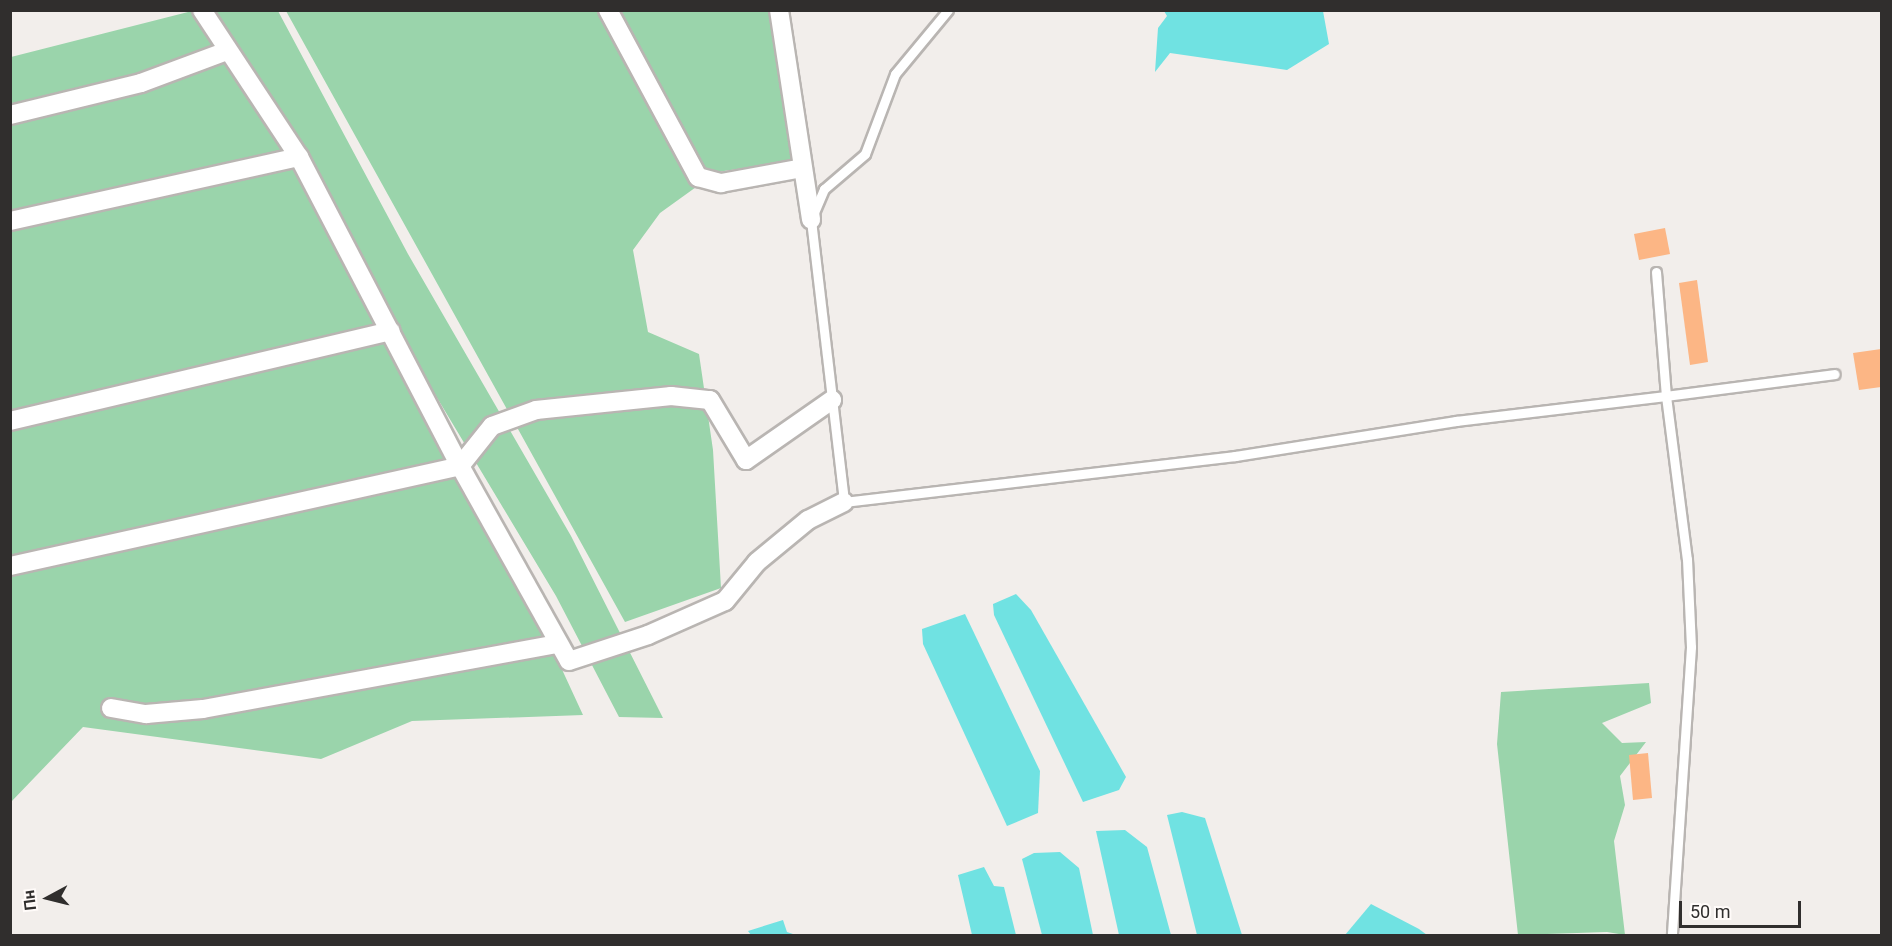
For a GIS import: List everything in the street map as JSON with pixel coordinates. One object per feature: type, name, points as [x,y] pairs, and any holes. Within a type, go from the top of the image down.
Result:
[{"type":"street","points":[[202,10],[299,157],[460,466],[557,644],[569,661],[648,635],[725,601],[758,562],[808,520],[844,502]]},
{"type":"street","points":[[608,10],[698,177],[721,183],[803,168]]},
{"type":"street","points":[[779,10],[811,220]]},
{"type":"street","points":[[10,115],[141,83],[227,51]]},
{"type":"street","points":[[10,221],[299,157]]},
{"type":"street","points":[[10,421],[390,331]]},
{"type":"street","points":[[10,566],[460,466],[492,426],[536,410],[671,396],[710,400],[746,460],[832,400]]},
{"type":"street","points":[[111,708],[146,714],[203,708],[557,644]]},
{"type":"lane","points":[[948,10],[895,74],[865,154],[824,189],[811,220],[844,502],[1235,456],[1456,422],[1835,374]]},
{"type":"lane","points":[[1656,272],[1666,396],[1687,559],[1690,647],[1672,936]]},
{"type":"green space","points":[[192,11],[293,153],[547,637],[583,715],[412,721],[321,759],[83,727],[11,802],[11,57]]},
{"type":"green space","points":[[205,11],[278,11],[408,254],[571,536],[663,718],[619,717],[556,596],[430,386],[317,175]]},
{"type":"green space","points":[[286,11],[771,11],[794,161],[717,172],[660,213],[633,250],[648,332],[699,354],[713,450],[721,588],[625,622]]},
{"type":"green space","points":[[1649,683],[1651,703],[1602,723],[1622,743],[1646,742],[1620,776],[1625,805],[1614,841],[1625,935],[1607,932],[1518,935],[1497,744],[1501,692]]},
{"type":"water","points":[[1164,11],[1323,11],[1329,44],[1287,70],[1170,53],[1155,72],[1158,28],[1167,16]]},
{"type":"water","points":[[1016,594],[1031,610],[1126,777],[1119,790],[1083,802],[994,615],[993,604]]},
{"type":"water","points":[[965,614],[1040,771],[1038,813],[1007,826],[923,644],[922,629]]},
{"type":"water","points":[[1182,812],[1205,818],[1242,935],[1197,935],[1167,815]]},
{"type":"water","points":[[1125,830],[1147,847],[1171,935],[1119,935],[1096,831]]},
{"type":"water","points":[[1060,852],[1079,868],[1093,935],[1042,935],[1022,859],[1034,853]]},
{"type":"water","points":[[984,867],[994,886],[1004,887],[1016,935],[972,935],[958,875]]},
{"type":"water","points":[[1371,904],[1419,929],[1427,935],[1345,935]]},
{"type":"water","points":[[783,920],[787,932],[796,935],[751,935],[748,931]]},
{"type":"building","points":[[1665,228],[1670,254],[1639,260],[1634,234]]},
{"type":"building","points":[[1697,280],[1708,362],[1690,365],[1679,283]]},
{"type":"building","points":[[1881,349],[1881,387],[1859,390],[1853,353]]},
{"type":"building","points":[[1648,753],[1652,798],[1633,800],[1629,755]]}]
